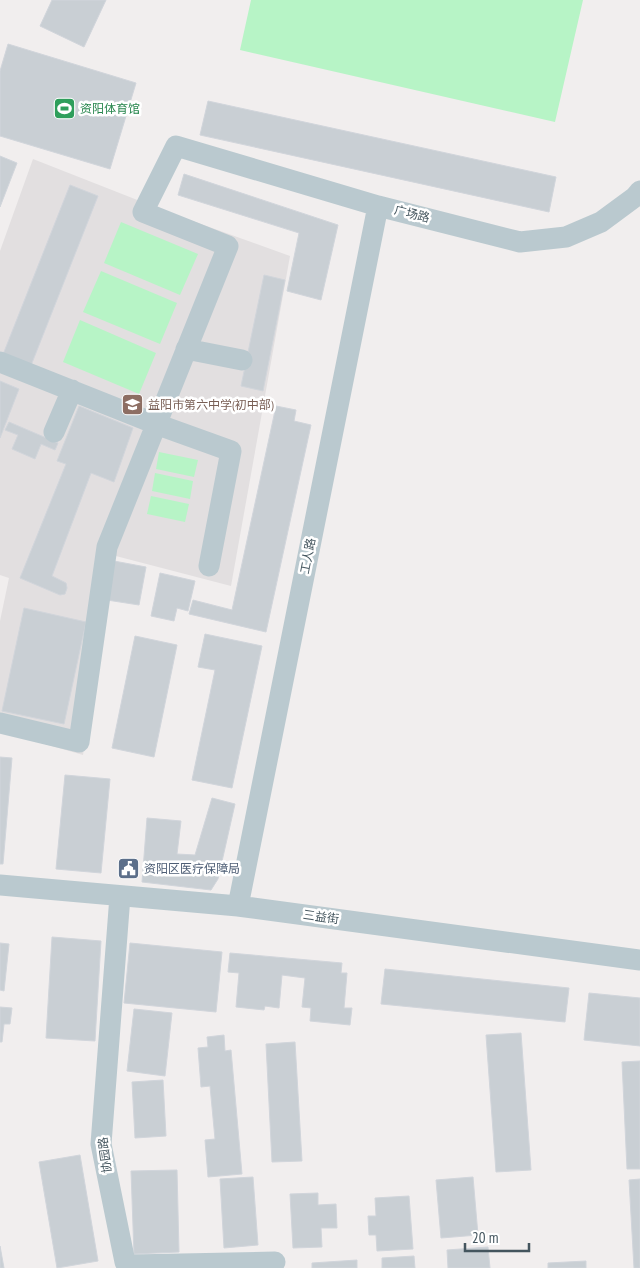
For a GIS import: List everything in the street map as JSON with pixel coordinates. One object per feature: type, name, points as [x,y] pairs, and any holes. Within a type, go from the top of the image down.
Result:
[{"type":"street","name":"广场路","points":[[186,349],[228,246],[143,212],[176,146],[378,206],[520,242],[566,236],[601,222],[635,197],[640,191]]},
{"type":"street","name":"工人路","points":[[238,906],[378,206]]},
{"type":"street","points":[[0,723],[79,742],[107,547],[186,349],[242,360]]},
{"type":"street","points":[[0,362],[156,424],[231,451],[209,566]]},
{"type":"street","points":[[54,432],[72,390]]},
{"type":"street","name":"三益街","points":[[0,885],[238,906],[640,960]]},
{"type":"street","name":"协园路","points":[[120,896],[101,1144],[125,1262],[132,1264],[275,1262]]},
{"type":"shaded area","name":"益阳市第六中学(初中部)","points":[[33,159],[173,214],[290,256],[231,586],[112,555],[83,755],[0,731],[0,621],[9,578],[0,575],[0,251]]},
{"type":"green space","points":[[251,0],[583,0],[555,122],[240,50]]},
{"type":"green space","points":[[121,222],[198,254],[180,295],[104,263]]},
{"type":"green space","points":[[101,271],[177,303],[160,344],[83,312]]},
{"type":"green space","points":[[80,320],[156,353],[139,394],[63,362]]},
{"type":"green space","points":[[159,452],[198,460],[194,477],[156,469]]},
{"type":"green space","points":[[155,473],[193,481],[190,499],[152,491]]},
{"type":"green space","points":[[151,496],[189,504],[185,522],[147,514]]},
{"type":"building","points":[[52,0],[106,0],[84,47],[40,26]]},
{"type":"building","name":"资阳体育馆","points":[[8,44],[136,83],[110,169],[0,136],[0,71]]},
{"type":"building","points":[[208,101],[556,177],[549,212],[200,135]]},
{"type":"building","points":[[0,156],[17,163],[0,207]]},
{"type":"building","points":[[184,174],[338,225],[321,300],[287,291],[299,233],[178,195]]},
{"type":"building","points":[[70,185],[98,196],[30,368],[2,357]]},
{"type":"building","points":[[264,275],[285,280],[263,391],[241,386]]},
{"type":"building","points":[[0,381],[19,389],[0,438]]},
{"type":"building","points":[[79,406],[133,428],[114,482],[91,473],[52,576],[66,583],[65,594],[60,595],[20,578],[66,464],[57,461]]},
{"type":"building","points":[[276,406],[296,410],[294,421],[311,425],[266,632],[189,614],[193,600],[232,610]]},
{"type":"building","points":[[9,422],[58,443],[55,450],[41,444],[35,459],[12,449],[18,435],[5,430]]},
{"type":"building","points":[[114,561],[146,567],[139,605],[107,600]]},
{"type":"building","points":[[160,573],[195,581],[188,611],[177,608],[174,621],[151,616]]},
{"type":"building","points":[[24,608],[86,622],[64,724],[2,711]]},
{"type":"building","points":[[205,634],[262,646],[232,788],[192,780],[215,670],[198,667]]},
{"type":"building","points":[[135,636],[177,645],[154,757],[112,748]]},
{"type":"building","points":[[0,757],[12,758],[3,864],[0,864]]},
{"type":"building","points":[[65,775],[110,779],[101,873],[56,869]]},
{"type":"building","points":[[212,798],[235,804],[218,879],[211,890],[142,882],[147,818],[181,821],[177,854],[195,855]]},
{"type":"building","points":[[52,937],[101,941],[95,1041],[46,1038]]},
{"type":"building","points":[[0,943],[9,944],[4,991],[0,990]]},
{"type":"building","points":[[130,943],[222,952],[216,1012],[124,1003]]},
{"type":"building","points":[[230,953],[342,963],[341,973],[347,973],[344,1008],[352,1008],[350,1025],[310,1021],[311,1008],[302,1007],[305,978],[282,975],[279,1008],[265,1006],[264,1010],[236,1007],[239,973],[228,972]]},
{"type":"building","points":[[385,969],[569,988],[565,1022],[381,1004]]},
{"type":"building","points":[[589,993],[640,998],[640,1046],[584,1040]]},
{"type":"building","points":[[0,1007],[12,1008],[10,1024],[4,1024],[2,1042],[0,1042]]},
{"type":"building","points":[[134,1009],[172,1013],[165,1076],[127,1071]]},
{"type":"building","points":[[521,1033],[531,1170],[496,1172],[486,1035]]},
{"type":"building","points":[[224,1035],[225,1051],[231,1050],[242,1174],[208,1177],[205,1140],[215,1139],[210,1086],[201,1087],[198,1048],[208,1047],[207,1037]]},
{"type":"building","points":[[295,1042],[302,1161],[272,1162],[266,1044]]},
{"type":"building","points":[[640,1061],[640,1169],[627,1169],[622,1062]]},
{"type":"building","points":[[163,1080],[166,1136],[135,1138],[132,1082]]},
{"type":"building","points":[[80,1155],[98,1261],[57,1268],[39,1162]]},
{"type":"building","points":[[177,1170],[179,1252],[134,1254],[131,1171]]},
{"type":"building","points":[[253,1177],[258,1245],[224,1248],[220,1179]]},
{"type":"building","points":[[473,1177],[478,1235],[441,1238],[436,1180]]},
{"type":"building","points":[[640,1179],[640,1268],[634,1268],[629,1180]]},
{"type":"building","points":[[318,1193],[318,1205],[336,1204],[337,1228],[321,1228],[322,1247],[293,1248],[290,1194]]},
{"type":"building","points":[[409,1196],[413,1249],[377,1251],[376,1235],[369,1235],[368,1216],[376,1216],[375,1198]]},
{"type":"building","points":[[0,1246],[4,1268],[0,1268]]},
{"type":"building","points":[[488,1247],[490,1268],[448,1268],[447,1250]]},
{"type":"building","points":[[414,1256],[415,1268],[382,1268],[382,1258]]},
{"type":"building","points":[[357,1260],[357,1268],[312,1268],[312,1263]]},
{"type":"building","points":[[586,1261],[586,1268],[548,1268],[548,1263]]},
{"type":"place","name":"资阳体育馆","points":[[64,109]]},
{"type":"place","name":"益阳市第六中学(初中部)","points":[[132,405]]},
{"type":"place","name":"资阳区医疗保障局","points":[[128,869]]}]
